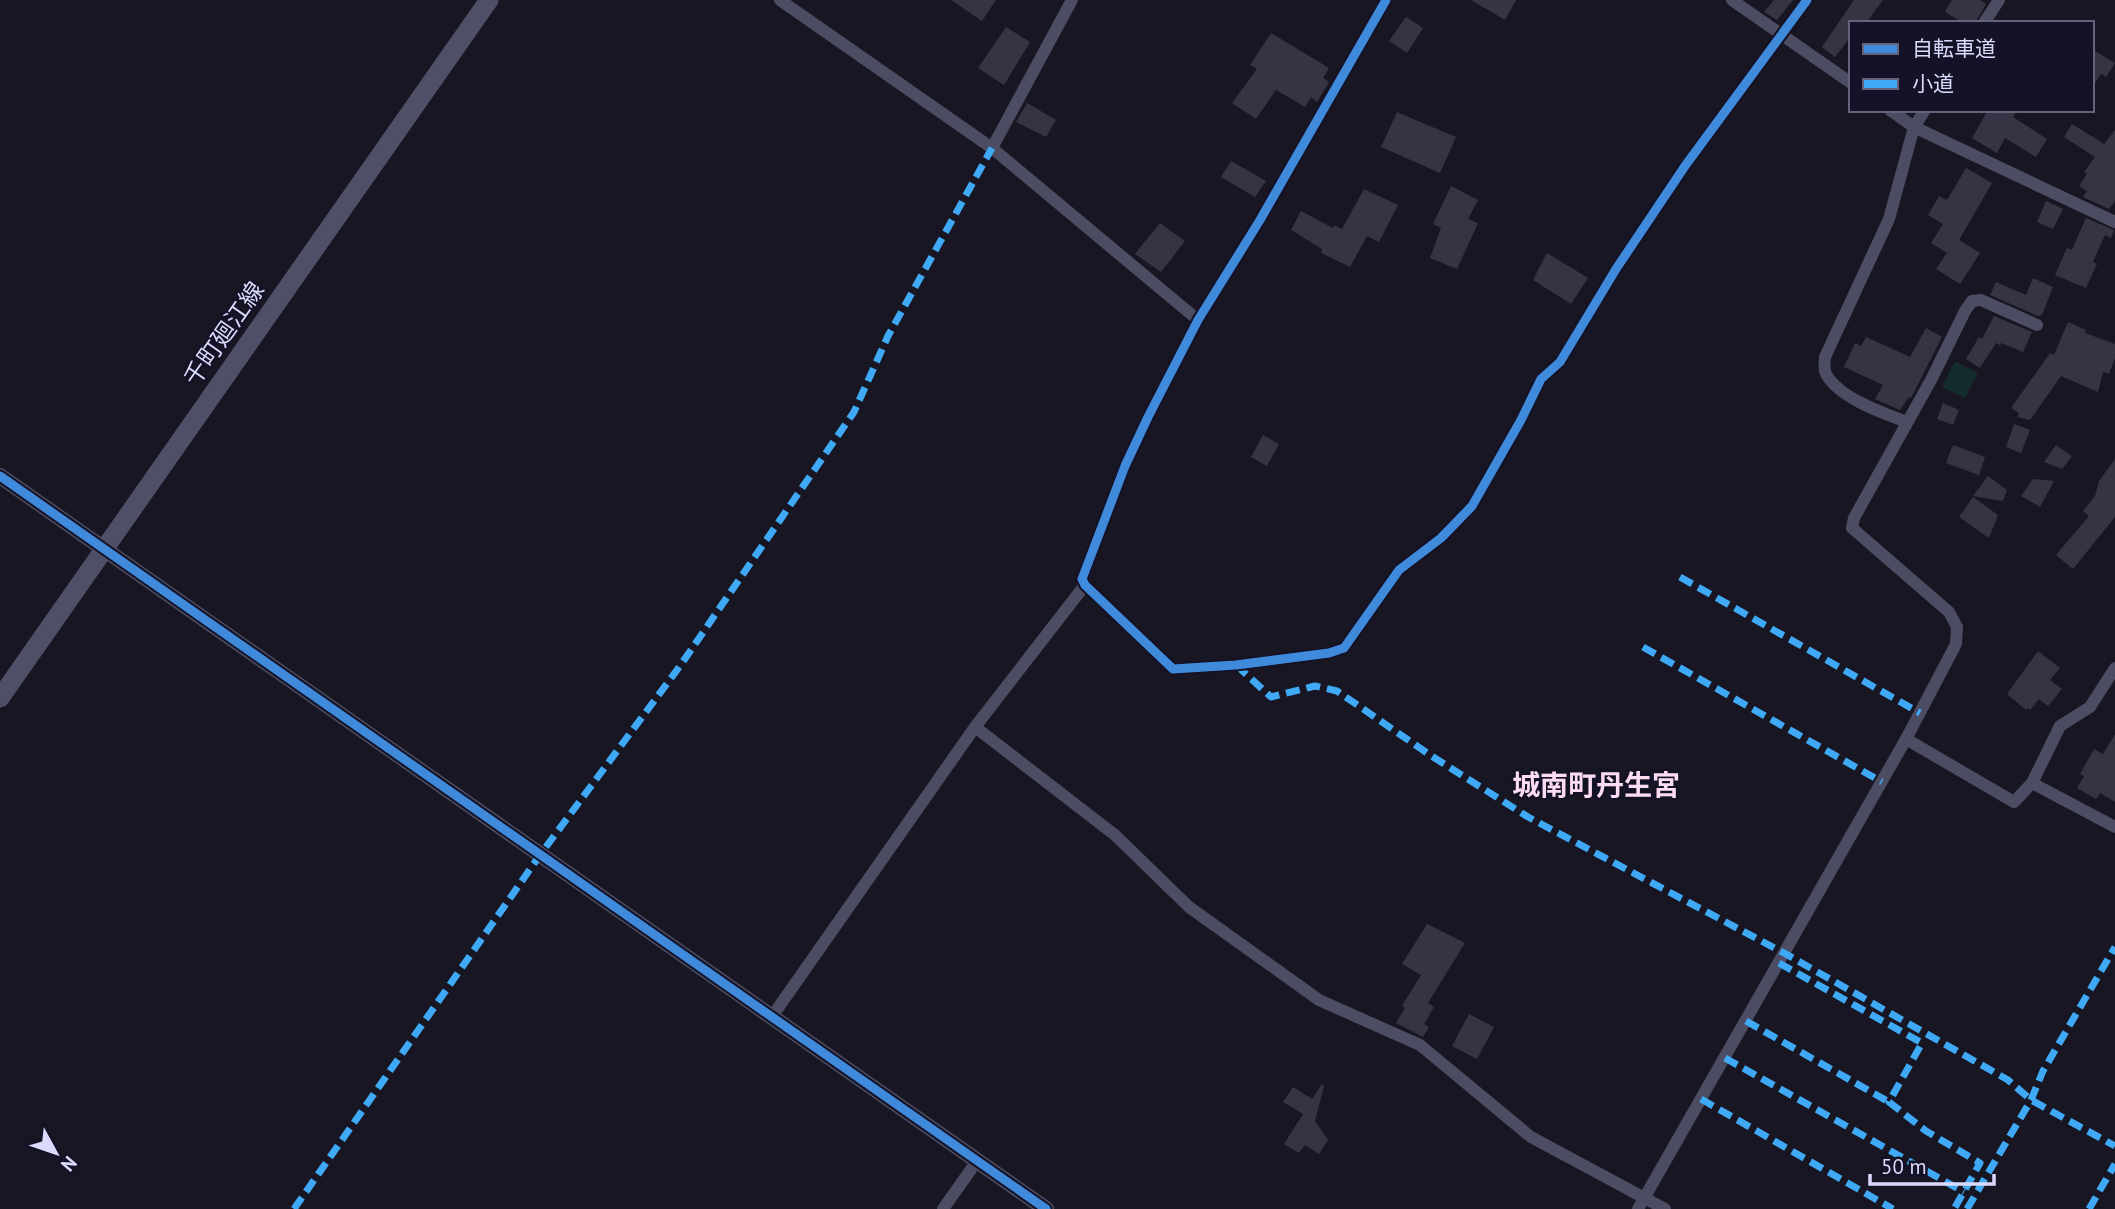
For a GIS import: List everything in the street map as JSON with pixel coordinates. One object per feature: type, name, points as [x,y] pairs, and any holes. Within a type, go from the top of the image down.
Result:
[{"type":"main road","name":"千町廻江線","points":[[0,698],[489,0]]},
{"type":"street","points":[[780,0],[992,148],[1198,320]]},
{"type":"street","points":[[992,148],[1072,0]]},
{"type":"street","points":[[1386,0],[1260,220],[1198,320],[1125,466],[1082,579],[1085,585],[1173,669],[1236,665],[1329,653],[1344,648],[1399,570],[1441,538],[1472,506],[1541,379],[1560,362],[1623,258],[1685,166],[1807,0]]},
{"type":"street","points":[[1732,0],[1849,82]]},
{"type":"street","points":[[1985,21],[1999,0]]},
{"type":"street","points":[[1893,112],[1914,127],[2115,222]]},
{"type":"street","points":[[1907,422],[1853,397],[1827,376],[1824,368],[1825,358],[1889,219],[1914,127],[1924,112]]},
{"type":"street","points":[[1638,1209],[1906,739],[1956,644],[1957,627],[1949,611],[1852,527],[1854,518],[1972,301],[1981,300],[2037,324]]},
{"type":"street","points":[[0,476],[1046,1209]]},
{"type":"street","points":[[771,1018],[975,727],[1085,585]]},
{"type":"street","points":[[1906,739],[2014,802],[2032,783],[2060,726],[2090,707],[2115,668]]},
{"type":"street","points":[[975,727],[1115,835],[1189,907],[1319,1000],[1420,1045],[1531,1138],[1665,1209]]},
{"type":"street","points":[[2032,783],[2115,827]]},
{"type":"street","points":[[943,1209],[977,1161]]},
{"type":"green space","points":[[1955,361],[1978,373],[1965,398],[1942,387]]},
{"type":"building","points":[[951,0],[996,0],[982,21]]},
{"type":"building","points":[[1471,0],[1516,0],[1505,20]]},
{"type":"building","points":[[1774,0],[1793,0],[1777,20],[1764,12]]},
{"type":"building","points":[[1854,0],[1883,0],[1867,21],[1849,21],[1849,39],[1835,57],[1822,47]]},
{"type":"building","points":[[1952,0],[1980,0],[1986,4],[1976,21],[1960,21],[1945,12]]},
{"type":"building","points":[[1406,17],[1423,28],[1407,53],[1389,41]]},
{"type":"building","points":[[1006,27],[1030,42],[1004,85],[978,68]]},
{"type":"building","points":[[1271,33],[1329,68],[1323,78],[1329,82],[1317,102],[1311,97],[1305,107],[1276,90],[1256,119],[1232,103],[1257,69],[1250,65]]},
{"type":"building","points":[[2094,50],[2115,63],[2106,77],[2101,74],[2094,85]]},
{"type":"building","points":[[1027,103],[1056,120],[1046,137],[1016,122]]},
{"type":"building","points":[[1397,112],[1456,137],[1440,173],[1381,147]]},
{"type":"building","points":[[1987,112],[2016,112],[2013,117],[2047,139],[2036,157],[2005,138],[1997,153],[1972,138]]},
{"type":"building","points":[[2072,124],[2104,144],[2115,130],[2115,201],[2109,209],[2083,197],[2087,191],[2079,186],[2087,174],[2084,172],[2095,157],[2064,137]]},
{"type":"building","points":[[1231,161],[1266,181],[1255,197],[1221,177]]},
{"type":"building","points":[[1966,168],[1992,183],[1959,240],[1980,253],[1960,284],[1936,269],[1947,253],[1931,243],[1943,224],[1928,215],[1939,196],[1947,200]]},
{"type":"building","points":[[1451,186],[1478,200],[1468,219],[1478,223],[1457,269],[1430,258],[1441,228],[1433,224]]},
{"type":"building","points":[[1364,189],[1398,205],[1379,242],[1367,236],[1350,267],[1321,253],[1322,249],[1291,230],[1301,211],[1333,228],[1334,225],[1342,229]]},
{"type":"building","points":[[2046,201],[2063,209],[2053,229],[2037,222]]},
{"type":"building","points":[[2086,218],[2114,230],[2111,238],[2105,235],[2093,262],[2097,264],[2086,288],[2055,275],[2067,248],[2072,250]]},
{"type":"building","points":[[1160,223],[1185,241],[1161,272],[1135,254]]},
{"type":"building","points":[[1547,253],[1588,278],[1571,304],[1533,280]]},
{"type":"building","points":[[2033,278],[2053,287],[2042,315],[2038,316],[1990,295],[1996,282],[2026,295]]},
{"type":"building","points":[[1994,316],[2032,332],[2023,352],[1996,343],[1980,368],[1966,359],[1979,337],[1982,339]]},
{"type":"building","points":[[2068,322],[2086,330],[2085,333],[2115,344],[2115,358],[2109,374],[2103,372],[2098,392],[2061,376],[2030,420],[2017,417],[2019,413],[2011,408],[2050,353],[2054,355]]},
{"type":"building","points":[[1926,328],[1942,337],[1911,398],[1909,397],[1900,410],[1875,399],[1883,385],[1844,367],[1855,343],[1861,346],[1866,337],[1910,357]]},
{"type":"building","points":[[1943,403],[1959,410],[1953,425],[1937,419]]},
{"type":"building","points":[[2014,424],[2030,430],[2021,453],[2006,447]]},
{"type":"building","points":[[1263,435],[1279,444],[1267,466],[1251,457]]},
{"type":"building","points":[[1953,445],[1985,457],[1979,475],[1946,463]]},
{"type":"building","points":[[2056,445],[2072,456],[2062,469],[2044,462]]},
{"type":"building","points":[[2115,459],[2115,517],[2073,569],[2056,555],[2089,516],[2083,511],[2095,496],[2099,481]]},
{"type":"building","points":[[1988,476],[2007,490],[2003,501],[1973,496]]},
{"type":"building","points":[[2033,479],[2054,481],[2040,507],[2021,496]]},
{"type":"building","points":[[1973,497],[1998,515],[1989,538],[1959,517]]},
{"type":"building","points":[[2038,651],[2060,668],[2050,680],[2062,689],[2048,706],[2039,699],[2030,710],[2026,710],[2007,694]]},
{"type":"building","points":[[2115,734],[2115,802],[2100,793],[2096,799],[2077,788],[2084,776],[2080,774],[2094,749],[2103,754]]},
{"type":"building","points":[[1427,924],[1465,943],[1428,1003],[1434,1007],[1424,1024],[1429,1027],[1423,1037],[1396,1023],[1405,1008],[1402,1006],[1421,975],[1402,964]]},
{"type":"building","points":[[1469,1014],[1494,1027],[1477,1059],[1452,1046]]},
{"type":"building","points":[[1321,1085],[1324,1086],[1315,1121],[1328,1140],[1319,1154],[1305,1145],[1299,1153],[1284,1144],[1303,1114],[1283,1102],[1293,1087],[1312,1099]]},
{"type":"marked path","points":[[294,1209],[540,855],[680,666],[854,412],[888,336],[992,148]]},
{"type":"marked path","points":[[1680,577],[1920,713]]},
{"type":"marked path","points":[[1643,647],[1882,782]]},
{"type":"marked path","points":[[1236,665],[1271,697],[1315,686],[1337,691],[1430,755],[1528,817],[1784,953],[2008,1080],[2031,1100],[2115,1146]]},
{"type":"marked path","points":[[1967,1209],[2031,1100],[2043,1071],[2115,947]]},
{"type":"marked path","points":[[1779,963],[1922,1043],[1889,1102],[1926,1131],[1980,1163],[1954,1209]]},
{"type":"marked path","points":[[1746,1021],[1889,1102]]},
{"type":"marked path","points":[[1725,1058],[1964,1192]]},
{"type":"marked path","points":[[1701,1099],[1893,1209]]},
{"type":"marked path","points":[[2089,1209],[2115,1164]]},
{"type":"cycle path","points":[[1386,0],[1260,220],[1198,320],[1125,466],[1082,579],[1085,585],[1173,669],[1236,665],[1329,653],[1344,648],[1399,570],[1441,538],[1472,506],[1541,379],[1560,362],[1616,269],[1685,166],[1807,0]]},
{"type":"cycle path","points":[[0,476],[1046,1209]]},
{"type":"district","name":"城南町丹生宮","points":[[1596,785]]}]
